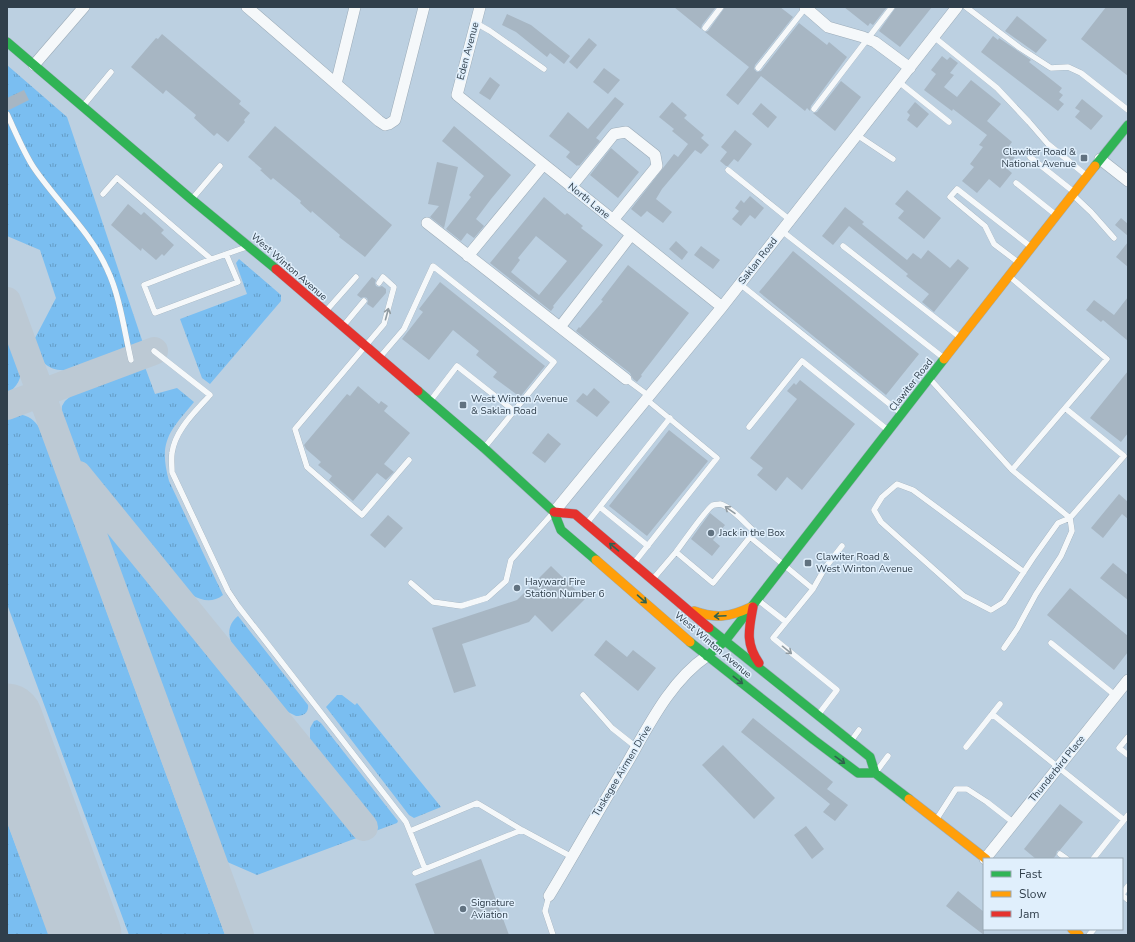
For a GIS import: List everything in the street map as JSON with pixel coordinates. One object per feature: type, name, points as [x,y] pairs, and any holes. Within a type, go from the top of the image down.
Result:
[{"type":"main road","name":"West Winton Avenue","points":[[7,42],[192,200],[250,247],[484,448],[554,512],[561,530],[707,656],[858,773],[875,773]]},
{"type":"main road","name":"Clawiter Road","points":[[707,656],[725,641],[756,603],[1100,159],[1128,125]]},
{"type":"main road","name":"West Winton Avenue","points":[[554,512],[575,514],[725,641],[870,757],[875,773],[984,858]]},
{"type":"main road","points":[[687,609],[705,615],[718,617],[735,614],[756,603]]},
{"type":"main road","points":[[756,603],[748,640],[751,654],[771,677]]},
{"type":"street","points":[[34,65],[84,7]]},
{"type":"street","points":[[247,7],[379,122],[385,125],[390,124],[395,120],[424,7]]},
{"type":"street","points":[[336,84],[355,7]]},
{"type":"street","name":"Eden Avenue","points":[[457,95],[480,7]]},
{"type":"street","points":[[806,7],[828,28],[867,38],[886,49],[910,68]]},
{"type":"street","name":"Saklan Road","points":[[554,512],[722,307],[957,7]]},
{"type":"street","name":"North Lane","points":[[457,95],[722,307]]},
{"type":"street","points":[[571,187],[614,134],[626,132],[655,155],[657,166],[613,220]]},
{"type":"street","points":[[1100,159],[1128,182]]},
{"type":"street","points":[[468,256],[544,165]]},
{"type":"street","points":[[427,223],[626,379]]},
{"type":"street","points":[[560,327],[631,234]]},
{"type":"street","name":"Tuskegee Airmen Drive","points":[[549,896],[668,695],[696,664],[707,656]]},
{"type":"street","name":"Thunderbird Place","points":[[986,858],[1128,680]]},
{"type":"lane","points":[[705,28],[721,7]]},
{"type":"lane","points":[[758,68],[806,7]]},
{"type":"lane","points":[[814,109],[892,7]]},
{"type":"lane","points":[[966,7],[1020,48],[1050,68],[1068,67],[1081,73],[1128,110]]},
{"type":"lane","points":[[476,23],[490,31],[544,69]]},
{"type":"lane","points":[[934,37],[997,88],[1030,122],[1048,144],[1087,176]]},
{"type":"lane","points":[[82,106],[111,72]]},
{"type":"lane","points":[[899,82],[949,122]]},
{"type":"lane","points":[[7,114],[33,167],[85,232],[107,269],[118,304],[131,360]]},
{"type":"lane","points":[[857,135],[894,159]]},
{"type":"lane","points":[[1030,157],[1074,193],[1114,238]]},
{"type":"lane","points":[[192,200],[220,166]]},
{"type":"lane","points":[[728,170],[790,220]]},
{"type":"lane","points":[[103,194],[117,178],[211,259]]},
{"type":"lane","points":[[1016,183],[1056,216]]},
{"type":"lane","points":[[1019,264],[994,244],[985,226],[950,197],[957,190],[1032,248]]},
{"type":"lane","points":[[782,231],[945,359]]},
{"type":"lane","points":[[843,246],[961,338]]},
{"type":"lane","points":[[226,254],[238,282],[155,313],[144,285],[211,259],[226,254],[250,247]]},
{"type":"lane","points":[[379,357],[404,329],[433,266],[554,362],[484,448]]},
{"type":"lane","points":[[1009,276],[1107,359],[1012,470]]},
{"type":"lane","points":[[325,312],[356,277]]},
{"type":"lane","points":[[379,283],[383,277],[394,287],[384,324],[295,429],[306,467],[362,515],[410,460]]},
{"type":"lane","points":[[740,284],[902,414]]},
{"type":"lane","points":[[343,327],[364,301]]},
{"type":"lane","points":[[154,351],[210,395],[177,436],[172,454],[172,472],[228,592],[406,822],[425,869]]},
{"type":"lane","points":[[749,427],[802,361],[889,431]]},
{"type":"lane","points":[[430,402],[457,366],[514,411]]},
{"type":"lane","points":[[626,379],[718,458],[634,564]]},
{"type":"lane","points":[[930,379],[1012,470],[1070,518],[1072,531],[1061,556],[1036,594],[1018,629],[1004,648]]},
{"type":"lane","points":[[1024,572],[913,490],[897,484],[882,497],[874,510],[882,522],[964,596],[991,610],[1004,602],[1058,523],[1070,518],[1126,458],[1065,408]]},
{"type":"lane","points":[[586,524],[670,418]]},
{"type":"lane","points":[[652,579],[676,552],[707,511],[714,505],[720,504],[729,509],[754,531],[713,583],[676,552]]},
{"type":"lane","points":[[600,507],[648,546]]},
{"type":"lane","points":[[411,583],[433,602],[461,606],[487,598],[506,581],[511,560],[554,512]]},
{"type":"lane","points":[[750,537],[813,589]]},
{"type":"lane","points":[[818,715],[838,690],[773,638],[813,589],[825,568],[842,546]]},
{"type":"lane","points":[[756,603],[786,622]]},
{"type":"lane","points":[[1051,642],[1116,696]]},
{"type":"lane","points":[[582,695],[612,728],[636,747]]},
{"type":"lane","points":[[966,747],[1000,704]]},
{"type":"lane","points":[[992,714],[1058,768],[1126,818],[1094,858]]},
{"type":"lane","points":[[850,741],[859,730]]},
{"type":"lane","points":[[1128,737],[1119,748],[1128,755]]},
{"type":"lane","points":[[875,773],[888,756]]},
{"type":"lane","points":[[935,821],[956,789],[967,789],[1014,823]]},
{"type":"lane","points":[[410,831],[477,803],[522,830],[572,857]]},
{"type":"lane","points":[[416,873],[522,830]]},
{"type":"lane","points":[[1060,854],[1066,858]]},
{"type":"lane","points":[[549,896],[545,911],[553,935]]},
{"type":"green space","points":[[7,65],[67,117],[143,343],[68,370],[55,369],[45,364],[38,354],[33,342],[56,298],[40,250],[7,236]]},
{"type":"green space","points":[[239,259],[281,295],[281,301],[210,384],[202,378],[180,319],[247,294],[236,263]]},
{"type":"green space","points":[[7,325],[18,352],[21,370],[20,379],[15,387],[7,394]]},
{"type":"green space","points":[[145,367],[155,394],[177,388],[194,402],[178,421],[168,437],[165,456],[166,467],[169,481],[223,595],[219,598],[204,600],[192,595],[74,455],[61,417],[62,406],[72,395]]},
{"type":"green space","points":[[18,414],[31,418],[40,429],[225,935],[129,935],[7,604],[7,417]]},
{"type":"green space","points":[[103,526],[110,532],[353,834],[377,825],[310,742],[310,728],[314,721],[317,720],[321,723],[398,821],[397,823],[257,875],[225,861]]},
{"type":"green space","points":[[238,616],[308,705],[308,710],[305,714],[296,716],[284,710],[233,646],[229,634],[230,626]]},
{"type":"green space","points":[[337,695],[342,695],[355,705],[357,703],[441,807],[414,818],[409,815],[326,707]]},
{"type":"green space","points":[[7,822],[49,935],[7,935]]},
{"type":"building","points":[[674,7],[716,7],[702,25],[701,29]]},
{"type":"building","points":[[725,7],[780,7],[793,17],[755,65],[754,69],[757,72],[761,71],[799,23],[827,45],[829,42],[847,57],[811,106],[810,111],[807,108],[805,111],[761,76],[738,105],[726,95],[749,67],[705,32],[708,31]]},
{"type":"building","points":[[844,7],[887,7],[873,25],[870,23],[868,26]]},
{"type":"building","points":[[896,7],[932,7],[900,47],[879,31]]},
{"type":"building","points":[[1106,7],[1128,7],[1128,76],[1081,39]]},
{"type":"building","points":[[507,14],[531,25],[570,56],[564,64],[550,53],[547,57],[516,32],[502,25]]},
{"type":"building","points":[[1017,16],[1047,40],[1036,53],[1005,31]]},
{"type":"building","points":[[162,34],[241,101],[239,104],[250,113],[244,120],[245,122],[228,142],[217,133],[214,136],[194,118],[196,115],[166,90],[163,94],[131,67],[156,38],[158,39]]},
{"type":"building","points":[[993,36],[998,40],[999,38],[1031,60],[1029,62],[1062,88],[1059,92],[1063,95],[1059,100],[1064,104],[1058,111],[981,52]]},
{"type":"building","points":[[589,38],[597,45],[577,69],[569,62]]},
{"type":"building","points":[[942,56],[947,60],[950,57],[958,63],[950,73],[954,75],[944,87],[957,97],[971,80],[1001,104],[987,121],[1012,142],[1006,150],[1015,157],[1006,168],[1012,173],[1000,188],[989,179],[977,193],[962,181],[974,167],[970,164],[983,147],[979,145],[987,135],[953,109],[952,111],[924,90],[936,74],[931,70]]},
{"type":"building","points":[[604,68],[620,80],[608,94],[593,82]]},
{"type":"building","points":[[490,77],[500,85],[490,100],[479,93]]},
{"type":"building","points":[[841,81],[861,97],[835,131],[813,113],[817,112]]},
{"type":"building","points":[[24,90],[29,100],[7,110],[7,98]]},
{"type":"building","points":[[615,97],[624,104],[596,138],[600,141],[579,166],[577,166],[566,157],[570,152],[549,136],[568,112],[588,129]]},
{"type":"building","points":[[1082,99],[1103,116],[1091,130],[1075,117],[1080,111],[1075,108]]},
{"type":"building","points":[[672,102],[687,115],[684,118],[704,135],[701,138],[709,145],[701,154],[695,150],[662,189],[656,199],[672,212],[663,223],[647,211],[641,217],[631,209],[674,154],[678,157],[688,144],[672,131],[674,129],[659,117]]},
{"type":"building","points":[[915,102],[929,114],[917,128],[907,120],[910,115],[907,112]]},
{"type":"building","points":[[761,103],[777,117],[768,128],[752,114]]},
{"type":"building","points":[[275,126],[392,225],[365,257],[339,237],[340,235],[312,211],[311,213],[300,203],[301,201],[273,178],[271,180],[260,170],[262,169],[248,157]]},
{"type":"building","points":[[454,126],[511,175],[476,219],[484,226],[474,238],[467,233],[461,241],[446,229],[471,197],[469,195],[484,176],[442,141]]},
{"type":"building","points":[[735,130],[752,144],[738,162],[734,159],[728,166],[726,166],[720,161],[727,152],[721,147]]},
{"type":"building","points":[[611,148],[639,172],[618,198],[590,175]]},
{"type":"building","points":[[437,162],[458,167],[444,228],[430,217],[439,206],[428,204]]},
{"type":"building","points":[[907,190],[941,218],[924,239],[898,218],[904,211],[895,204]]},
{"type":"building","points":[[750,196],[764,208],[755,219],[750,215],[741,226],[732,219],[739,211],[735,208],[741,200],[744,203]]},
{"type":"building","points":[[544,197],[565,215],[567,213],[583,226],[581,228],[603,245],[553,306],[554,307],[551,311],[490,263]],"holes":[[[536,236],[567,261],[539,295],[511,272],[520,260],[518,258]]]},
{"type":"building","points":[[128,204],[141,215],[144,212],[164,230],[161,233],[174,245],[164,256],[162,254],[156,260],[142,248],[141,251],[111,225]]},
{"type":"building","points":[[845,207],[864,222],[862,224],[907,260],[913,253],[921,259],[928,250],[950,268],[958,259],[969,268],[934,312],[922,302],[929,294],[906,276],[908,274],[849,226],[833,245],[822,236]]},
{"type":"building","points":[[1121,218],[1128,224],[1128,236],[1115,225]]},
{"type":"building","points":[[676,241],[688,252],[682,260],[669,249]]},
{"type":"building","points":[[1128,242],[1128,267],[1116,257]]},
{"type":"building","points":[[701,246],[720,260],[713,269],[694,255]]},
{"type":"building","points":[[793,251],[919,354],[886,395],[759,292]]},
{"type":"building","points":[[628,265],[689,313],[637,382],[633,379],[630,373],[576,331],[603,301],[601,300]]},
{"type":"building","points":[[372,277],[376,280],[376,286],[382,286],[386,289],[386,293],[373,308],[367,304],[367,298],[361,298],[357,295]]},
{"type":"building","points":[[440,282],[545,366],[520,397],[493,377],[497,372],[476,355],[479,351],[453,330],[429,360],[402,339],[423,312],[419,309]]},
{"type":"building","points":[[1128,297],[1128,341],[1103,320],[1101,322],[1086,310],[1094,300],[1114,315]]},
{"type":"building","points":[[1128,371],[1128,433],[1121,442],[1090,418]]},
{"type":"building","points":[[800,380],[855,424],[802,490],[787,477],[776,491],[757,475],[763,468],[750,458],[797,399],[787,391],[794,383],[796,385]]},
{"type":"building","points":[[358,386],[379,404],[381,401],[388,406],[384,411],[410,433],[384,464],[394,472],[386,480],[377,473],[353,501],[329,480],[332,476],[318,465],[321,462],[306,449],[304,445],[347,394],[350,396]]},
{"type":"building","points":[[594,388],[610,402],[597,417],[576,401],[583,393],[587,396]]},
{"type":"building","points":[[669,430],[708,461],[647,536],[609,506]]},
{"type":"building","points":[[548,433],[561,444],[545,463],[532,453]]},
{"type":"building","points":[[1119,494],[1128,502],[1128,519],[1122,514],[1103,538],[1091,528]]},
{"type":"building","points":[[710,513],[725,525],[713,540],[720,546],[712,556],[691,539]]},
{"type":"building","points":[[388,515],[403,528],[385,548],[370,535]]},
{"type":"building","points":[[1113,563],[1128,575],[1128,600],[1100,578]]},
{"type":"building","points":[[551,566],[585,599],[552,632],[535,615],[529,622],[462,644],[476,686],[454,693],[432,628],[517,600]]},
{"type":"building","points":[[1070,588],[1128,636],[1128,652],[1114,670],[1047,615]]},
{"type":"building","points":[[606,640],[627,657],[633,650],[656,668],[638,691],[594,655]]},
{"type":"building","points":[[753,718],[833,782],[827,789],[848,805],[835,821],[823,812],[830,804],[741,732]]},
{"type":"building","points":[[723,745],[775,798],[754,819],[702,765]]},
{"type":"building","points":[[1060,804],[1083,822],[1060,850],[1057,851],[1054,858],[1035,858],[1024,849]]},
{"type":"building","points":[[806,826],[824,849],[812,859],[794,835]]},
{"type":"building","name":"Signature Aviation","points":[[481,859],[509,935],[435,935],[415,884]]},
{"type":"building","points":[[958,891],[983,911],[984,935],[946,906]]},
{"type":"taxiway","points":[[7,301],[240,935]]},
{"type":"taxiway","points":[[7,406],[154,351]]},
{"type":"taxiway","points":[[78,475],[364,827]]},
{"type":"runway","points":[[7,719],[86,935]]},
{"type":"traffic: fast","points":[[7,42],[191,199],[276,269]]},
{"type":"traffic: fast","points":[[1095,166],[1128,125]]},
{"type":"traffic: fast","points":[[707,656],[725,641],[944,359]]},
{"type":"traffic: fast","points":[[418,391],[484,448],[554,512],[561,530],[596,560]]},
{"type":"traffic: fast","points":[[709,628],[870,757],[875,773],[909,799]]},
{"type":"traffic: fast","points":[[690,642],[858,773],[875,773]]},
{"type":"traffic: slow","points":[[944,359],[1095,166]]},
{"type":"traffic: slow","points":[[596,560],[690,642]]},
{"type":"traffic: slow","points":[[694,611],[702,614],[723,616],[751,607]]},
{"type":"traffic: slow","points":[[909,799],[985,858]]},
{"type":"traffic: slow","points":[[1073,930],[1079,935]]},
{"type":"traffic: jam","points":[[276,269],[418,391]]},
{"type":"traffic: jam","points":[[554,512],[575,514],[709,628]]},
{"type":"traffic: jam","points":[[753,607],[749,636],[752,649],[759,663]]},
{"type":"place","name":"Clawiter Road & National Avenue","points":[[1084,158]]},
{"type":"place","name":"West Winton Avenue & Saklan Road","points":[[463,405]]},
{"type":"place","name":"Jack in the Box","points":[[711,533]]},
{"type":"place","name":"Clawiter Road & West Winton Avenue","points":[[808,563]]},
{"type":"place","name":"Hayward Fire Station Number 6","points":[[517,588]]},
{"type":"place","name":"Signature Aviation","points":[[463,909]]}]
